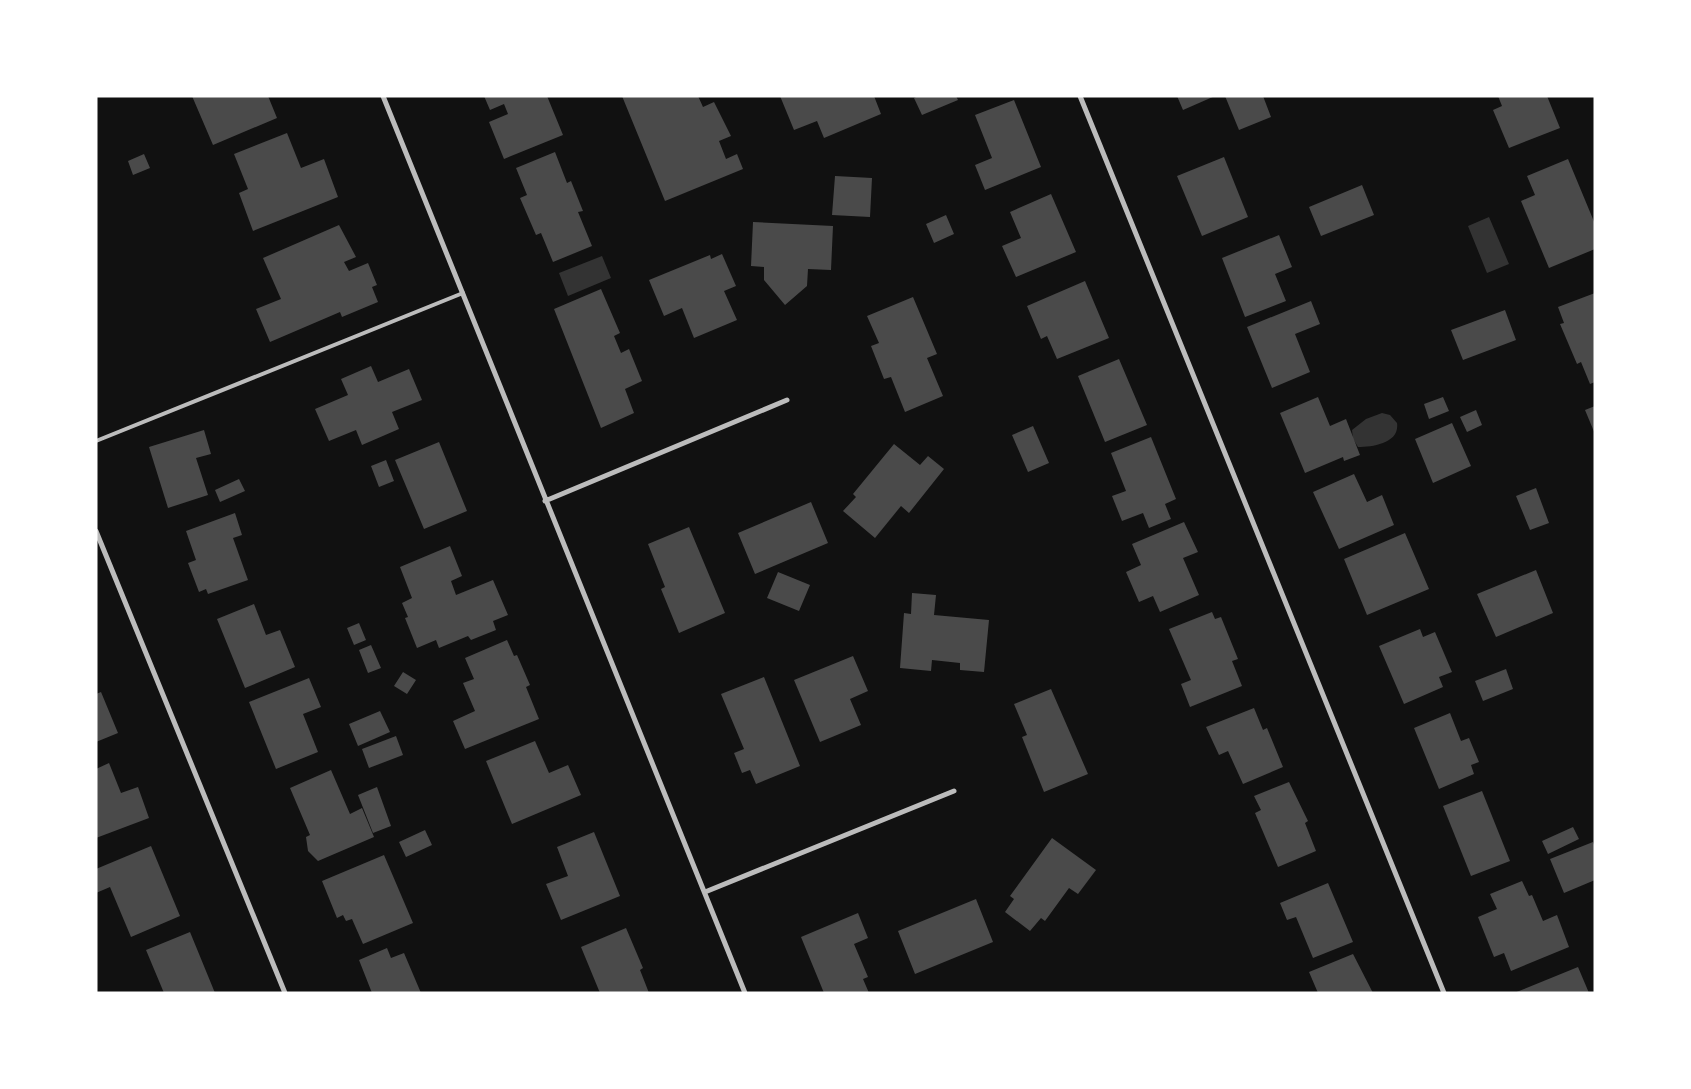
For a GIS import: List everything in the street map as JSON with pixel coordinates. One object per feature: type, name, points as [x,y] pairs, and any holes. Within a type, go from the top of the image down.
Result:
[{"type":"street","points":[[383,96],[745,993]]},
{"type":"street","points":[[1080,96],[1444,993]]},
{"type":"street","points":[[545,501],[787,400]]},
{"type":"street","points":[[96,531],[285,993]]},
{"type":"street","points":[[705,892],[954,791]]},
{"type":"lane","points":[[96,441],[462,293]]},
{"type":"shaded area","points":[[1489,217],[1509,264],[1487,273],[1468,226]]},
{"type":"shaded area","points":[[602,256],[611,278],[568,296],[559,273]]},
{"type":"shaded area","points":[[1382,413],[1390,415],[1397,423],[1397,430],[1394,435],[1378,445],[1358,447],[1353,439],[1352,430],[1366,419]]},
{"type":"building","points":[[192,96],[268,96],[277,118],[213,145]]},
{"type":"building","points":[[484,96],[547,96],[563,135],[504,159],[489,122],[508,114],[504,104],[490,110]]},
{"type":"building","points":[[622,96],[698,96],[703,107],[714,102],[731,136],[719,141],[726,159],[737,154],[743,169],[665,201]]},
{"type":"building","points":[[780,96],[874,96],[881,114],[824,138],[817,121],[794,130]]},
{"type":"building","points":[[918,96],[956,96],[958,100],[922,115],[914,98]]},
{"type":"building","points":[[1177,96],[1215,96],[1183,110]]},
{"type":"building","points":[[1225,96],[1263,96],[1271,117],[1239,130]]},
{"type":"building","points":[[1498,96],[1547,96],[1560,128],[1509,148],[1493,110],[1502,106]]},
{"type":"building","points":[[1014,100],[1041,167],[985,190],[975,165],[992,158],[975,115]]},
{"type":"building","points":[[287,133],[301,168],[324,159],[338,197],[253,231],[239,193],[248,189],[234,154]]},
{"type":"building","points":[[555,152],[567,183],[571,181],[583,211],[578,212],[592,246],[553,262],[541,233],[536,235],[520,198],[527,195],[516,168]]},
{"type":"building","points":[[144,154],[150,168],[133,175],[128,161]]},
{"type":"building","points":[[1224,157],[1248,217],[1202,236],[1177,176]]},
{"type":"building","points":[[1568,159],[1595,224],[1595,249],[1549,268],[1521,201],[1535,195],[1527,176]]},
{"type":"building","points":[[835,176],[872,178],[870,217],[832,215]]},
{"type":"building","points":[[1362,185],[1374,215],[1321,236],[1309,207]]},
{"type":"building","points":[[1051,194],[1076,252],[1016,277],[1002,246],[1021,238],[1010,212]]},
{"type":"building","points":[[946,215],[954,234],[934,243],[926,224]]},
{"type":"building","points":[[753,222],[833,226],[831,270],[808,269],[807,286],[785,305],[764,280],[764,267],[751,266]]},
{"type":"building","points":[[339,225],[356,257],[344,262],[349,271],[368,263],[377,285],[372,287],[378,302],[342,317],[340,312],[270,342],[256,309],[281,299],[263,258]]},
{"type":"building","points":[[1279,235],[1292,267],[1275,274],[1286,301],[1245,317],[1222,258]]},
{"type":"building","points":[[722,254],[736,286],[724,291],[737,320],[694,338],[682,308],[664,316],[649,280],[710,255],[711,259]]},
{"type":"building","points":[[1085,281],[1109,338],[1057,359],[1047,336],[1041,339],[1027,306]]},
{"type":"building","points":[[601,289],[620,333],[614,336],[621,353],[629,349],[642,381],[625,389],[634,413],[601,428],[554,309]]},
{"type":"building","points":[[1595,293],[1595,382],[1590,384],[1581,362],[1577,364],[1560,324],[1564,323],[1558,307]]},
{"type":"building","points":[[913,297],[937,354],[927,358],[943,396],[905,412],[891,377],[884,379],[871,346],[879,343],[867,316]]},
{"type":"building","points":[[1311,301],[1320,324],[1295,334],[1310,372],[1272,388],[1247,327]]},
{"type":"building","points":[[1505,310],[1516,340],[1463,360],[1451,330]]},
{"type":"building","points":[[1119,359],[1147,425],[1105,442],[1078,376]]},
{"type":"building","points":[[371,366],[378,382],[409,369],[422,400],[392,412],[399,429],[362,445],[356,430],[329,441],[315,409],[348,395],[341,379]]},
{"type":"building","points":[[1318,397],[1330,426],[1346,419],[1360,455],[1344,461],[1343,457],[1305,473],[1280,413]]},
{"type":"building","points":[[1443,397],[1449,411],[1429,419],[1424,404]]},
{"type":"building","points":[[1595,406],[1595,434],[1585,410]]},
{"type":"building","points":[[1476,410],[1482,425],[1467,432],[1460,417]]},
{"type":"building","points":[[1452,423],[1471,466],[1433,483],[1415,439]]},
{"type":"building","points":[[1033,426],[1049,463],[1028,472],[1012,435]]},
{"type":"building","points":[[204,430],[211,454],[196,458],[208,495],[168,508],[149,447]]},
{"type":"building","points":[[1151,437],[1176,499],[1165,504],[1171,519],[1149,528],[1143,513],[1122,521],[1112,496],[1126,491],[1111,453]]},
{"type":"building","points":[[439,442],[467,511],[424,529],[395,460]]},
{"type":"building","points":[[894,444],[920,465],[928,456],[944,469],[909,513],[901,506],[875,538],[843,511],[856,497],[853,494]]},
{"type":"building","points":[[386,460],[394,481],[379,487],[371,466]]},
{"type":"building","points":[[1354,474],[1367,502],[1382,495],[1394,525],[1339,549],[1313,492]]},
{"type":"building","points":[[239,479],[245,491],[220,502],[215,490]]},
{"type":"building","points":[[1536,488],[1549,523],[1530,530],[1516,496]]},
{"type":"building","points":[[811,502],[828,543],[755,574],[738,533]]},
{"type":"building","points":[[235,513],[242,535],[233,538],[248,580],[208,594],[206,589],[199,592],[188,563],[196,560],[186,531]]},
{"type":"building","points":[[1184,522],[1198,552],[1183,558],[1199,595],[1160,612],[1153,596],[1139,602],[1126,572],[1141,565],[1132,544]]},
{"type":"building","points":[[689,527],[725,613],[679,633],[661,589],[665,587],[648,544]]},
{"type":"building","points":[[1405,533],[1429,589],[1367,615],[1344,559]]},
{"type":"building","points":[[450,546],[462,576],[451,581],[456,595],[493,580],[508,615],[493,621],[496,630],[471,640],[468,636],[439,648],[436,640],[417,648],[405,618],[408,617],[402,603],[412,598],[400,567]]},
{"type":"building","points":[[1536,570],[1553,613],[1496,637],[1477,594]]},
{"type":"building","points":[[778,572],[810,585],[799,611],[767,598]]},
{"type":"building","points":[[912,593],[936,595],[934,615],[989,620],[984,672],[960,670],[960,663],[932,660],[931,671],[900,668],[904,613],[911,614]]},
{"type":"building","points":[[254,604],[266,635],[280,630],[295,667],[245,688],[217,619]]},
{"type":"building","points":[[1212,612],[1215,619],[1221,617],[1238,659],[1232,661],[1242,686],[1190,707],[1181,684],[1191,680],[1169,629]]},
{"type":"building","points":[[359,623],[366,640],[354,645],[347,628]]},
{"type":"building","points":[[1420,629],[1423,637],[1435,632],[1452,672],[1439,677],[1443,687],[1404,704],[1379,646]]},
{"type":"building","points":[[507,640],[514,656],[517,655],[530,685],[526,687],[539,719],[465,749],[453,721],[475,711],[463,683],[474,679],[465,658]]},
{"type":"building","points":[[371,645],[381,668],[368,673],[359,650]]},
{"type":"building","points":[[853,656],[868,691],[850,699],[861,725],[820,742],[794,680]]},
{"type":"building","points":[[1506,669],[1513,689],[1483,701],[1475,681]]},
{"type":"building","points":[[403,672],[416,680],[407,694],[394,686]]},
{"type":"building","points":[[764,677],[800,766],[756,784],[750,770],[742,773],[734,753],[744,749],[721,694]]},
{"type":"building","points":[[309,678],[321,707],[303,714],[318,752],[276,769],[249,702]]},
{"type":"building","points":[[1051,689],[1088,774],[1044,792],[1022,737],[1027,735],[1014,704]]},
{"type":"building","points":[[101,692],[118,733],[96,742],[96,694]]},
{"type":"building","points":[[1254,708],[1263,730],[1267,728],[1283,767],[1243,784],[1228,751],[1219,755],[1206,727]]},
{"type":"building","points":[[380,711],[390,732],[358,746],[349,724]]},
{"type":"building","points":[[1450,713],[1461,741],[1469,738],[1479,762],[1471,765],[1474,774],[1439,789],[1414,728]]},
{"type":"building","points":[[396,736],[403,755],[369,768],[362,749]]},
{"type":"building","points":[[535,741],[549,773],[568,765],[581,795],[512,824],[486,761]]},
{"type":"building","points":[[109,763],[121,793],[138,787],[149,818],[96,838],[96,769]]},
{"type":"building","points":[[331,770],[350,814],[362,808],[374,837],[318,861],[308,851],[306,837],[310,835],[290,788]]},
{"type":"building","points":[[1289,782],[1308,821],[1305,823],[1316,851],[1278,867],[1255,813],[1261,810],[1254,796]]},
{"type":"building","points":[[377,787],[391,826],[373,833],[358,795]]},
{"type":"building","points":[[1482,791],[1510,861],[1471,876],[1443,806]]},
{"type":"building","points":[[1573,827],[1579,839],[1548,854],[1542,841]]},
{"type":"building","points":[[425,830],[432,845],[406,857],[399,842]]},
{"type":"building","points":[[594,832],[620,896],[561,920],[546,884],[568,876],[557,847]]},
{"type":"building","points":[[1052,838],[1096,870],[1078,894],[1069,888],[1045,921],[1041,918],[1030,931],[1005,912],[1014,899],[1010,896]]},
{"type":"building","points":[[1593,842],[1595,847],[1595,880],[1564,893],[1550,859]]},
{"type":"building","points":[[151,846],[180,916],[131,937],[110,887],[96,893],[96,869]]},
{"type":"building","points":[[384,855],[413,923],[363,944],[352,919],[346,921],[343,915],[337,918],[322,881]]},
{"type":"building","points":[[1522,881],[1529,896],[1532,895],[1543,921],[1557,915],[1569,947],[1511,971],[1504,953],[1494,957],[1478,917],[1497,909],[1490,894]]},
{"type":"building","points":[[1328,883],[1353,942],[1313,958],[1296,917],[1287,920],[1280,903]]},
{"type":"building","points":[[976,899],[993,942],[915,974],[898,931]]},
{"type":"building","points":[[858,913],[868,938],[854,944],[868,977],[863,979],[869,993],[824,993],[801,937]]},
{"type":"building","points":[[626,928],[643,968],[640,970],[649,993],[600,993],[581,947]]},
{"type":"building","points":[[190,932],[215,993],[164,993],[146,950]]},
{"type":"building","points":[[387,948],[391,958],[404,953],[421,993],[372,993],[359,960]]},
{"type":"building","points":[[1353,954],[1373,993],[1318,993],[1309,972]]},
{"type":"building","points":[[1578,967],[1589,993],[1514,993]]}]
